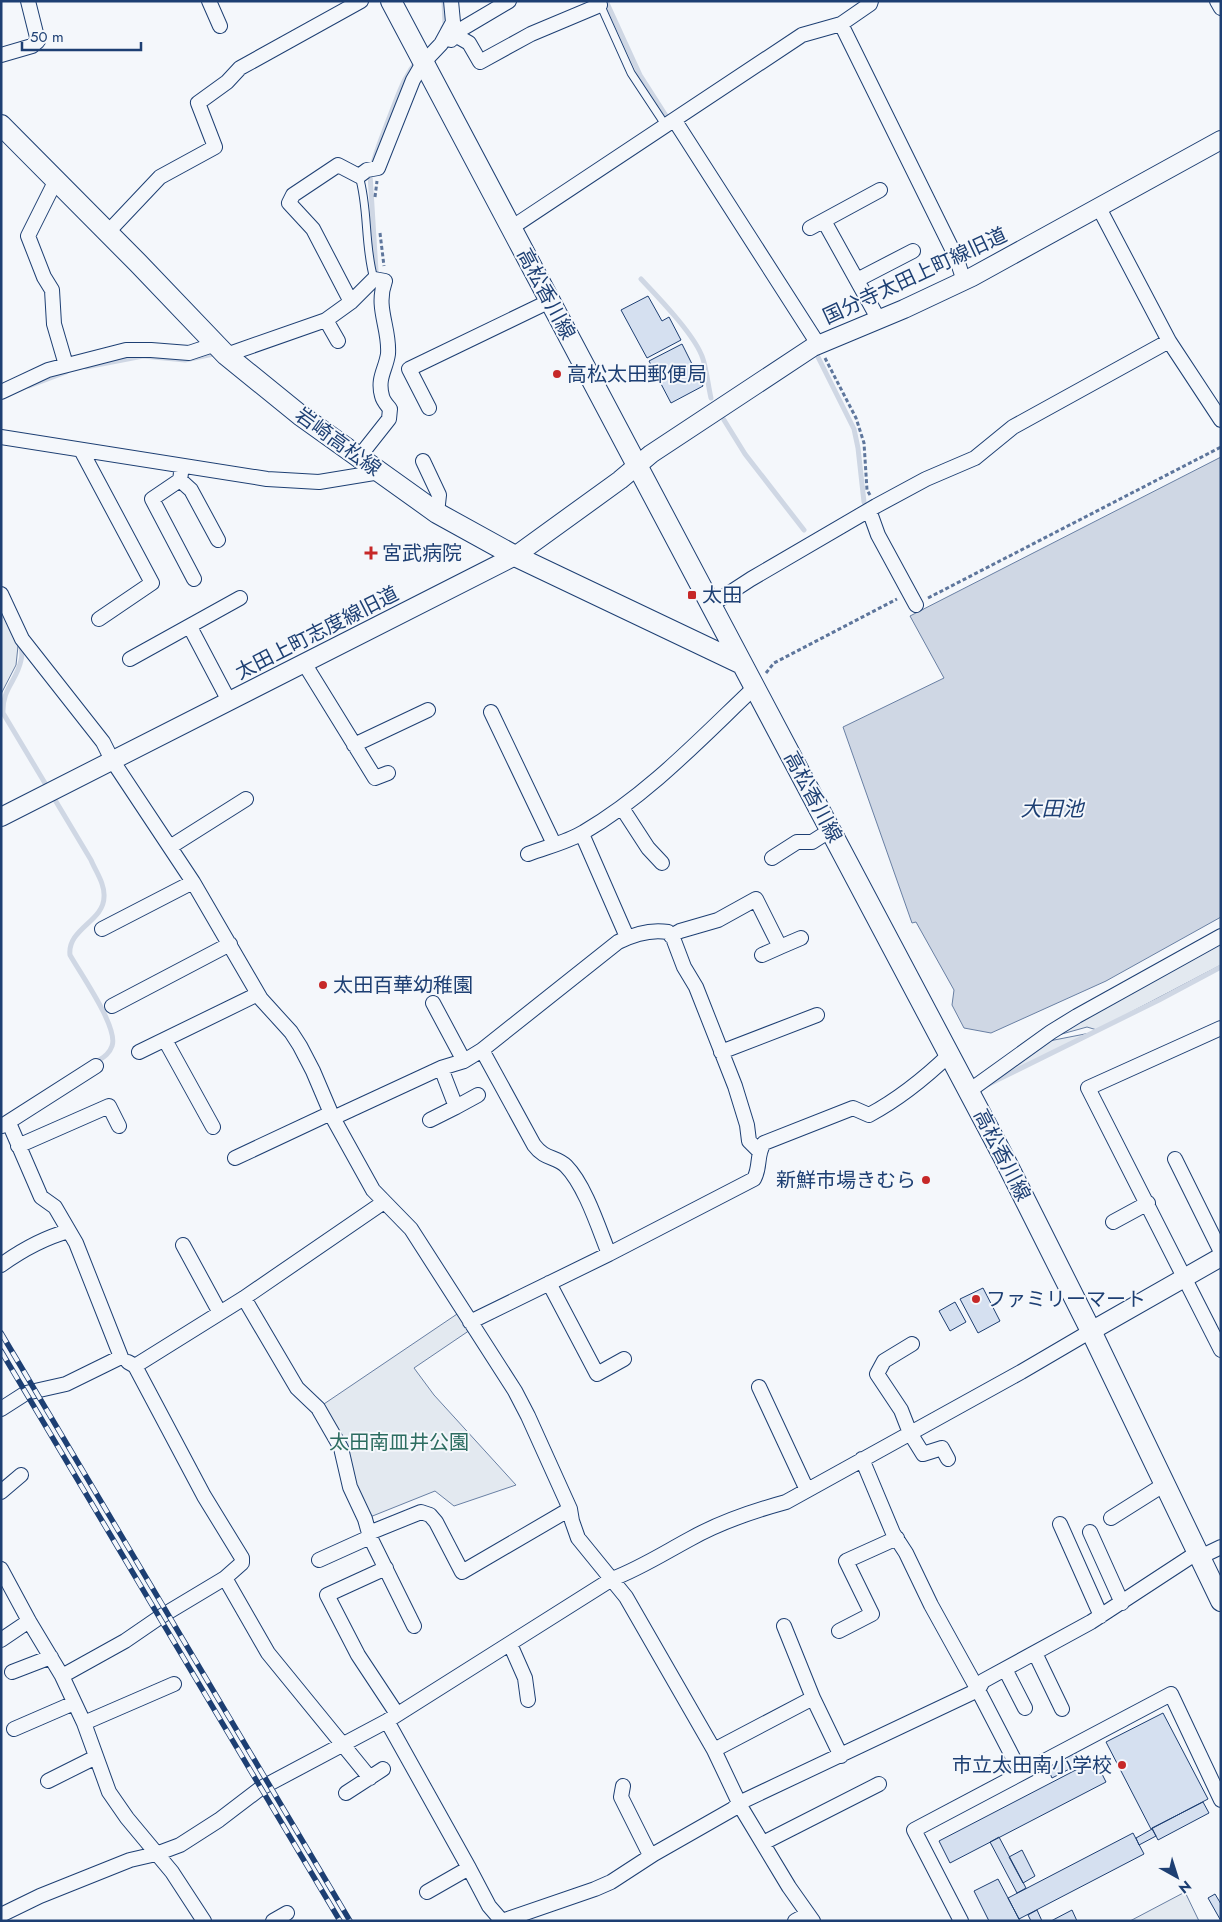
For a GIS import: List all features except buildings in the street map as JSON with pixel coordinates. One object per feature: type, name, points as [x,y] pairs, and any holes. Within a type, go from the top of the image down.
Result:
[{"type":"main road","name":"高松香川線","points":[[391,1],[950,1054],[1091,1331],[1221,1600]]},
{"type":"main road","name":"岩崎高松線","points":[[1,126],[108,232],[221,350],[300,415],[437,513],[514,556],[742,664]]},
{"type":"street","points":[[1,55],[32,46],[38,41],[28,1]]},
{"type":"street","points":[[209,1],[220,26]]},
{"type":"street","points":[[108,232],[160,178],[215,147],[198,103],[227,82],[240,68],[361,1]]},
{"type":"street","points":[[352,302],[313,229],[290,203],[293,195],[338,166],[370,170],[422,61],[441,44],[453,22],[451,1]]},
{"type":"street","points":[[422,61],[460,30],[509,1]]},
{"type":"street","points":[[511,228],[802,35],[841,24],[870,4],[871,1]]},
{"type":"street","points":[[1218,1],[1221,8]]},
{"type":"street","points":[[456,35],[469,43],[480,62],[531,34],[600,3]]},
{"type":"street","points":[[841,24],[956,257],[964,281]]},
{"type":"street","points":[[671,123],[814,347]]},
{"type":"street","name":"国分寺太田上町線旧道","points":[[638,466],[651,454],[814,347],[964,281],[1221,140]]},
{"type":"street","points":[[56,180],[28,236],[44,276],[52,290],[54,324],[66,365]]},
{"type":"street","points":[[810,228],[880,190]]},
{"type":"street","points":[[1099,208],[1169,340],[1221,420]]},
{"type":"street","points":[[824,221],[879,320]]},
{"type":"street","points":[[857,280],[913,250]]},
{"type":"street","points":[[1,392],[48,370],[126,350],[189,353],[221,350],[326,320],[352,302],[376,277],[382,290],[380,303],[388,356],[381,374],[382,398],[390,409],[389,419],[359,457]]},
{"type":"street","points":[[429,408],[409,369],[550,301]]},
{"type":"street","points":[[326,320],[338,342]]},
{"type":"street","points":[[711,604],[872,508],[926,479],[975,458],[1013,427],[1169,340]]},
{"type":"street","points":[[1,437],[267,478],[319,482],[380,472]]},
{"type":"street","points":[[81,450],[152,583],[99,619]]},
{"type":"street","points":[[423,460],[438,495],[437,513]]},
{"type":"street","points":[[182,466],[180,480],[152,499],[194,579]]},
{"type":"street","name":"太田上町志度線旧道","points":[[1,816],[514,556],[638,466]]},
{"type":"street","points":[[180,480],[191,490],[218,540]]},
{"type":"street","points":[[872,508],[878,535],[916,605]]},
{"type":"street","points":[[1,594],[22,639],[103,742],[112,760],[193,882],[258,994],[291,1032],[300,1046],[332,1116],[373,1190],[411,1229],[524,1408],[570,1509],[578,1538],[626,1597],[714,1750],[739,1803],[810,1917],[795,1921]]},
{"type":"street","points":[[130,659],[240,598]]},
{"type":"street","points":[[190,627],[229,701]]},
{"type":"street","points":[[304,663],[375,778],[388,773]]},
{"type":"street","points":[[528,854],[582,834],[622,808],[680,758],[754,687]]},
{"type":"street","points":[[354,744],[428,710]]},
{"type":"street","points":[[491,712],[554,844]]},
{"type":"street","points":[[170,847],[246,799]]},
{"type":"street","points":[[622,808],[648,848],[662,863]]},
{"type":"street","points":[[772,858],[797,842],[812,842],[831,830]]},
{"type":"street","points":[[582,834],[627,937]]},
{"type":"street","points":[[102,929],[193,882]]},
{"type":"street","points":[[671,936],[680,931],[718,920],[756,899],[780,947]]},
{"type":"street","points":[[235,1158],[441,1068],[464,1061],[482,1050],[618,942],[644,932],[660,931],[668,932],[671,936],[684,967],[696,987],[735,1086],[745,1117],[749,1141],[759,1151]]},
{"type":"street","points":[[969,1091],[1051,1032],[1077,1016],[1221,936]]},
{"type":"street","points":[[762,955],[801,938]]},
{"type":"street","points":[[112,1006],[230,944]]},
{"type":"street","points":[[139,1052],[258,994]]},
{"type":"street","points":[[433,1003],[464,1061]]},
{"type":"street","points":[[721,1052],[817,1015]]},
{"type":"street","points":[[1221,1028],[1088,1088],[1186,1277],[1221,1350]]},
{"type":"street","points":[[165,1040],[212,1127]]},
{"type":"street","points":[[482,1050],[534,1145],[541,1154],[566,1166],[585,1194],[609,1254]]},
{"type":"street","points":[[470,1322],[609,1254],[754,1179],[759,1169],[759,1151],[764,1143],[852,1108],[869,1115],[882,1108],[926,1076],[950,1054]]},
{"type":"street","points":[[62,1676],[125,1640],[225,1578],[242,1563],[242,1558],[204,1496],[135,1366],[121,1357],[76,1243],[55,1207],[41,1197],[18,1146],[5,1125],[96,1066]]},
{"type":"street","points":[[441,1068],[456,1107]]},
{"type":"street","points":[[430,1120],[478,1094]]},
{"type":"street","points":[[18,1146],[109,1106],[119,1126]]},
{"type":"street","points":[[1175,1159],[1221,1252]]},
{"type":"street","points":[[135,1366],[244,1298],[384,1202]]},
{"type":"street","points":[[1113,1222],[1148,1203]]},
{"type":"street","points":[[1,1265],[48,1236],[69,1231]]},
{"type":"street","points":[[183,1245],[220,1313]]},
{"type":"street","points":[[1,1914],[40,1896],[130,1860],[156,1854],[180,1845],[219,1820],[261,1788],[392,1718],[612,1579],[631,1572],[691,1538],[744,1514],[786,1502],[1021,1372],[1221,1257]]},
{"type":"street","points":[[549,1283],[597,1374],[624,1359]]},
{"type":"street","points":[[244,1298],[297,1388],[318,1408],[341,1448],[350,1487],[365,1519],[370,1535],[414,1626]]},
{"type":"street","points":[[912,1344],[884,1361],[878,1374],[901,1410],[910,1432],[924,1454],[942,1448],[948,1459]]},
{"type":"street","points":[[1,1409],[26,1393],[66,1384],[121,1357]]},
{"type":"street","points":[[759,1387],[807,1490]]},
{"type":"street","points":[[862,1459],[897,1538],[930,1605],[978,1690],[1021,1773]]},
{"type":"street","points":[[1,1492],[21,1475]]},
{"type":"street","points":[[1111,1518],[1165,1484]]},
{"type":"street","points":[[320,1560],[421,1512],[430,1515],[436,1522],[462,1572],[570,1509]]},
{"type":"street","points":[[1060,1524],[1101,1616]]},
{"type":"street","points":[[1090,1532],[1122,1602]]},
{"type":"street","points":[[839,1630],[872,1614],[846,1561],[897,1538]]},
{"type":"street","points":[[386,1568],[327,1595],[489,1906],[499,1920],[611,1882],[654,1854],[733,1809],[739,1803],[978,1690],[983,1681],[1101,1616],[1199,1554],[1221,1547]]},
{"type":"street","points":[[1,1569],[62,1676],[84,1723],[109,1792],[177,1880],[204,1921]]},
{"type":"street","points":[[225,1578],[268,1653],[370,1778]]},
{"type":"street","points":[[1,1640],[29,1621]]},
{"type":"street","points":[[784,1626],[813,1698],[841,1756]]},
{"type":"street","points":[[510,1644],[524,1678],[528,1700]]},
{"type":"street","points":[[1035,1653],[1062,1709]]},
{"type":"street","points":[[12,1672],[51,1657]]},
{"type":"street","points":[[1005,1669],[1025,1708]]},
{"type":"street","points":[[84,1723],[174,1684]]},
{"type":"street","points":[[961,1921],[914,1830],[1171,1694],[1221,1800]]},
{"type":"street","points":[[714,1750],[813,1698]]},
{"type":"street","points":[[14,1729],[74,1703]]},
{"type":"street","points":[[48,1781],[96,1757]]},
{"type":"street","points":[[346,1793],[383,1769]]},
{"type":"street","points":[[763,1843],[879,1784]]},
{"type":"street","points":[[623,1786],[621,1797],[648,1851],[654,1854]]},
{"type":"street","points":[[427,1892],[470,1868]]},
{"type":"street","points":[[273,1921],[287,1912]]},
{"type":"lane","points":[[600,3],[631,73],[671,123]]},
{"type":"lane","points":[[370,170],[364,193],[367,236],[376,277]]},
{"type":"path","points":[[370,170],[375,198]]},
{"type":"path","points":[[376,277],[379,227]]},
{"type":"path","points":[[814,347],[856,418],[864,443],[867,490],[872,508]]},
{"type":"path","points":[[754,687],[774,664],[899,598],[916,605],[1221,447]]},
{"type":"green space","points":[[1,610],[18,646],[16,665],[1,694]]},
{"type":"green space","points":[[1221,944],[1221,965],[1097,1030],[1087,1027],[1051,1037]]},
{"type":"green space","points":[[1090,1033],[987,1084],[1044,1042]]},
{"type":"green space","name":"太田南皿井公園","points":[[463,1310],[473,1328],[414,1368],[434,1395],[516,1485],[454,1506],[435,1491],[365,1519],[318,1408]]},
{"type":"green space","points":[[1185,1892],[1199,1921],[1130,1921]]},
{"type":"water","name":"大田池","points":[[1221,457],[1221,917],[1106,981],[991,1033],[964,1028],[952,1005],[954,990],[916,922],[912,923],[843,727],[944,678],[910,616]]},
{"type":"waterway","points":[[443,28],[445,25],[444,1]]},
{"type":"waterway","points":[[606,1],[640,75],[670,122]]},
{"type":"waterway","points":[[371,276],[376,271],[370,174],[401,89],[418,60]]},
{"type":"waterway","points":[[641,279],[676,317],[693,339],[703,359],[711,398]]},
{"type":"waterway","points":[[814,349],[854,429],[864,502]]},
{"type":"waterway","points":[[86,367],[143,356],[185,360],[218,353]]},
{"type":"waterway","points":[[29,386],[66,372]]},
{"type":"waterway","points":[[724,420],[745,454],[804,530]]},
{"type":"waterway","points":[[21,644],[22,658],[7,691],[3,704],[3,713],[91,860],[102,883],[104,892],[102,905],[98,913],[74,938],[70,955],[104,1014],[113,1038],[109,1052],[95,1063]]},
{"type":"waterway","points":[[989,1084],[1159,1000],[1221,967]]},
{"type":"railway","points":[[1,1333],[350,1921]]},
{"type":"railway","points":[[1,1351],[340,1921]]},
{"type":"place","name":"高松太田郵便局","points":[[557,374]]},
{"type":"place","name":"宮武病院","points":[[371,553]]},
{"type":"place","name":"太田","points":[[692,595]]},
{"type":"place","name":"太田百華幼稚園","points":[[323,985]]},
{"type":"place","name":"新鮮市場きむら","points":[[926,1180]]},
{"type":"place","name":"ファミリーマート","points":[[976,1299]]},
{"type":"place","name":"市立太田南小学校","points":[[1122,1765]]}]
